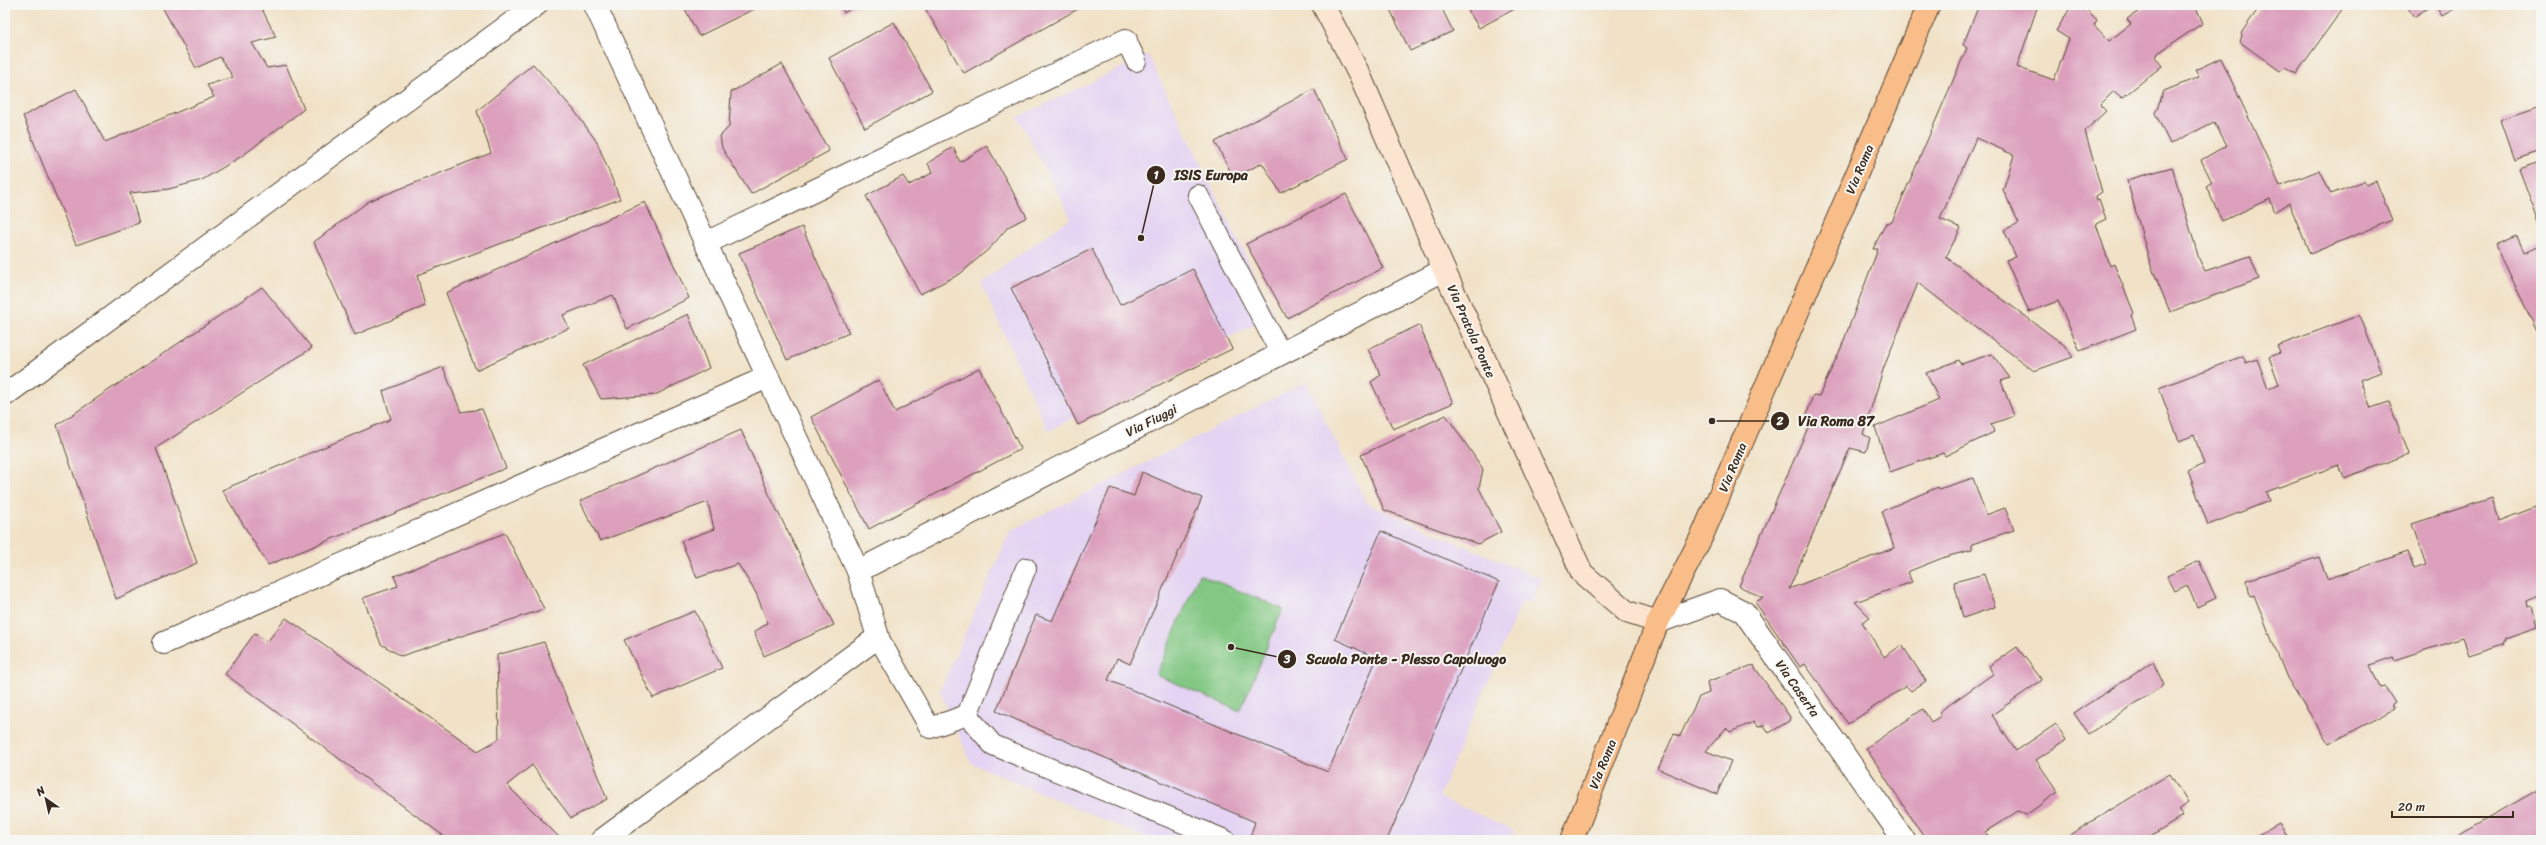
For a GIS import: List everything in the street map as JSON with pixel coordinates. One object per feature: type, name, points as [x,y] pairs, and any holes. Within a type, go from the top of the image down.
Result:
[{"type":"main road","name":"Via Pratola Ponte","points":[[1323,5],[1360,76],[1444,270],[1582,573],[1627,612],[1658,622]]},
{"type":"main road","name":"Via Roma","points":[[1572,840],[1658,622],[1702,536],[1929,5]]},
{"type":"street","points":[[5,395],[536,5]]},
{"type":"street","points":[[595,5],[858,571],[878,637],[602,840]]},
{"type":"street","points":[[706,243],[1126,40]]},
{"type":"street","name":"Via Fiuggi","points":[[858,571],[1444,270]]},
{"type":"street","points":[[164,643],[768,377]]},
{"type":"street","name":"Via Caserta","points":[[1658,622],[1720,600],[1744,612],[1904,840]]},
{"type":"lane","points":[[1126,40],[1136,61]]},
{"type":"lane","points":[[1198,195],[1281,354]]},
{"type":"lane","points":[[878,637],[930,728],[967,715],[1026,568]]},
{"type":"lane","points":[[967,715],[993,745],[1225,840]]},
{"type":"shaded area","points":[[1148,55],[1274,314],[1048,431],[981,283],[1071,218],[1018,117]]},
{"type":"shaded area","points":[[1306,382],[1367,504],[1542,579],[1531,603],[1522,601],[1439,797],[1514,830],[1510,840],[1150,840],[971,763],[940,691],[1010,531]]},
{"type":"green space","points":[[1199,574],[1283,609],[1240,711],[1156,675]]},
{"type":"building","points":[[161,5],[260,5],[276,37],[252,43],[267,68],[286,65],[304,109],[242,156],[202,180],[169,189],[130,193],[139,223],[76,245],[23,116],[76,89],[105,142],[214,97],[207,85],[233,77],[220,57],[196,68]]},
{"type":"building","points":[[683,5],[757,5],[758,7],[699,36]]},
{"type":"building","points":[[841,5],[856,5],[844,13]]},
{"type":"building","points":[[923,5],[1085,5],[964,73]]},
{"type":"building","points":[[1388,5],[1440,5],[1453,31],[1410,51]]},
{"type":"building","points":[[1465,5],[1522,5],[1479,28]]},
{"type":"building","points":[[1979,5],[2038,5],[2017,67],[2054,80],[2069,39],[2056,31],[2072,5],[2082,5],[2097,20],[2094,25],[2109,41],[2131,24],[2127,19],[2148,5],[2195,5],[2203,23],[2158,53],[2156,58],[2162,66],[2122,98],[2114,91],[2100,105],[2106,111],[2085,131],[2102,192],[2096,196],[2097,200],[2099,199],[2106,219],[2096,224],[2110,266],[2114,264],[2134,313],[2131,315],[2136,329],[2080,351],[2058,301],[2029,312],[2006,260],[2016,257],[2004,230],[2019,223],[2003,190],[2014,155],[1976,138],[1940,219],[1961,228],[1946,257],[2064,345],[2073,357],[2034,371],[1918,283],[1884,367],[1863,434],[1870,438],[1866,452],[1850,448],[1789,589],[1894,548],[1882,511],[1938,487],[1939,489],[1973,478],[1986,515],[2005,508],[2014,530],[1972,544],[1972,550],[1945,557],[1907,572],[1912,582],[1855,602],[1870,617],[1862,622],[1884,657],[1902,645],[1926,681],[1911,691],[1906,686],[1848,724],[1805,664],[1800,667],[1755,602],[1763,598],[1739,586],[1810,423],[1805,420],[1813,395],[1819,396],[1841,348],[1878,249],[1873,249],[1886,223],[1892,222],[1967,48],[1963,45]]},
{"type":"building","points":[[2261,5],[2338,5],[2343,8],[2296,74],[2285,67],[2280,71],[2240,42],[2242,35],[2241,33]]},
{"type":"building","points":[[2406,5],[2432,5],[2414,17]]},
{"type":"building","points":[[2435,5],[2461,5],[2442,16]]},
{"type":"building","points":[[894,22],[932,91],[865,128],[829,58]]},
{"type":"building","points":[[2221,58],[2280,186],[2320,170],[2331,194],[2364,181],[2366,185],[2376,181],[2392,220],[2310,254],[2289,203],[2275,212],[2270,199],[2222,221],[2206,186],[2212,182],[2201,160],[2227,145],[2214,122],[2170,144],[2155,113],[2164,91],[2199,77],[2195,70]]},
{"type":"building","points":[[533,64],[573,109],[597,142],[620,199],[417,275],[425,306],[355,335],[314,242],[369,201],[491,153],[477,111]]},
{"type":"building","points":[[782,64],[829,151],[751,194],[722,148],[720,136],[729,127],[731,92]]},
{"type":"building","points":[[1314,89],[1348,159],[1281,193],[1262,163],[1234,178],[1215,142]]},
{"type":"building","points":[[2541,106],[2541,151],[2514,160],[2500,120]]},
{"type":"building","points":[[987,146],[1027,217],[1008,227],[991,247],[960,274],[920,294],[866,196],[903,176],[909,185],[932,173],[928,163],[953,147],[960,162]]},
{"type":"building","points":[[2541,162],[2541,227],[2519,169]]},
{"type":"building","points":[[2172,167],[2199,259],[2205,271],[2250,256],[2259,279],[2170,312],[2150,263],[2127,180]]},
{"type":"building","points":[[1346,194],[1383,268],[1287,318],[1246,244]]},
{"type":"building","points":[[645,202],[689,298],[627,329],[613,295],[563,315],[569,328],[476,370],[446,293]]},
{"type":"building","points":[[802,227],[849,333],[787,360],[739,253]]},
{"type":"building","points":[[2517,236],[2524,252],[2541,244],[2541,340],[2496,245]]},
{"type":"building","points":[[1092,249],[1120,305],[1193,269],[1232,349],[1078,425],[1011,288]]},
{"type":"building","points":[[262,287],[312,348],[156,448],[197,563],[116,599],[57,425]]},
{"type":"building","points":[[688,314],[709,368],[655,395],[601,399],[583,365]]},
{"type":"building","points":[[2360,315],[2381,372],[2360,380],[2371,408],[2389,402],[2409,454],[2344,478],[2339,465],[2266,492],[2269,501],[2208,525],[2188,471],[2204,464],[2194,435],[2179,441],[2159,388],[2243,356],[2246,363],[2257,359],[2268,388],[2279,384],[2269,357],[2280,353],[2277,346]]},
{"type":"building","points":[[1419,325],[1453,403],[1393,429],[1371,382],[1381,375],[1368,349]]},
{"type":"building","points":[[1992,354],[2010,378],[2001,381],[2014,416],[1991,424],[1994,432],[1945,456],[1943,453],[1890,472],[1875,427],[1939,400],[1926,373],[1959,360],[1961,364]]},
{"type":"building","points":[[443,367],[461,412],[482,409],[506,468],[268,565],[222,490],[391,419],[383,391]]},
{"type":"building","points":[[979,368],[1021,449],[869,529],[811,417],[879,380],[895,412]]},
{"type":"building","points":[[1446,415],[1483,469],[1479,488],[1501,532],[1478,544],[1384,510],[1361,455]]},
{"type":"building","points":[[741,430],[769,494],[834,625],[764,656],[754,632],[768,623],[756,593],[738,564],[697,578],[681,541],[714,529],[708,502],[600,541],[580,501]]},
{"type":"building","points":[[1142,472],[1202,498],[1130,664],[1117,658],[1108,680],[1328,772],[1377,658],[1335,639],[1381,531],[1499,582],[1387,840],[1249,840],[1255,822],[996,711],[1036,615],[1052,621],[1110,488],[1134,496]]},
{"type":"building","points":[[2492,498],[2499,521],[2541,505],[2541,595],[2527,601],[2528,607],[2532,606],[2537,627],[2505,638],[2503,644],[2469,655],[2463,638],[2394,660],[2393,657],[2370,665],[2380,688],[2385,687],[2395,703],[2392,705],[2394,709],[2329,744],[2287,678],[2254,595],[2250,597],[2247,580],[2319,557],[2327,579],[2408,552],[2414,569],[2426,565],[2412,524]]},
{"type":"building","points":[[505,533],[544,609],[401,656],[381,644],[363,598],[398,586],[394,576]]},
{"type":"building","points":[[2199,561],[2216,598],[2197,607],[2187,585],[2175,591],[2167,576]]},
{"type":"building","points":[[1984,574],[1995,607],[1963,618],[1954,582]]},
{"type":"building","points":[[695,611],[722,668],[653,698],[624,640]]},
{"type":"building","points":[[286,618],[478,751],[499,739],[497,655],[544,642],[607,799],[571,818],[532,765],[507,785],[559,837],[557,840],[449,840],[225,674],[255,633],[267,642]]},
{"type":"building","points":[[2017,647],[2042,680],[1992,715],[2016,751],[2056,724],[2066,740],[2036,760],[2058,792],[2026,815],[2018,811],[1985,832],[1990,840],[1922,840],[1923,836],[1866,748],[1923,709],[1931,722],[1941,716],[1939,712],[1993,674],[1989,666]]},
{"type":"building","points":[[2153,662],[2164,685],[2088,734],[2074,713]]},
{"type":"building","points":[[1753,665],[1790,717],[1789,721],[1769,733],[1764,725],[1758,727],[1754,722],[1730,732],[1726,728],[1706,751],[1731,761],[1717,794],[1658,769],[1674,734],[1680,736],[1699,697],[1709,693],[1707,682]]},
{"type":"building","points":[[2170,774],[2188,803],[2179,810],[2183,816],[2146,840],[2061,840]]},
{"type":"building","points":[[2541,788],[2541,840],[2449,840]]},
{"type":"building","points":[[2279,823],[2289,840],[2249,840]]},
{"type":"place","name":"ISIS Europa","points":[[1141,238]]},
{"type":"place","name":"Via Roma 87","points":[[1712,421]]},
{"type":"place","name":"Scuola Ponte - Plesso Capoluogo","points":[[1231,647]]}]
